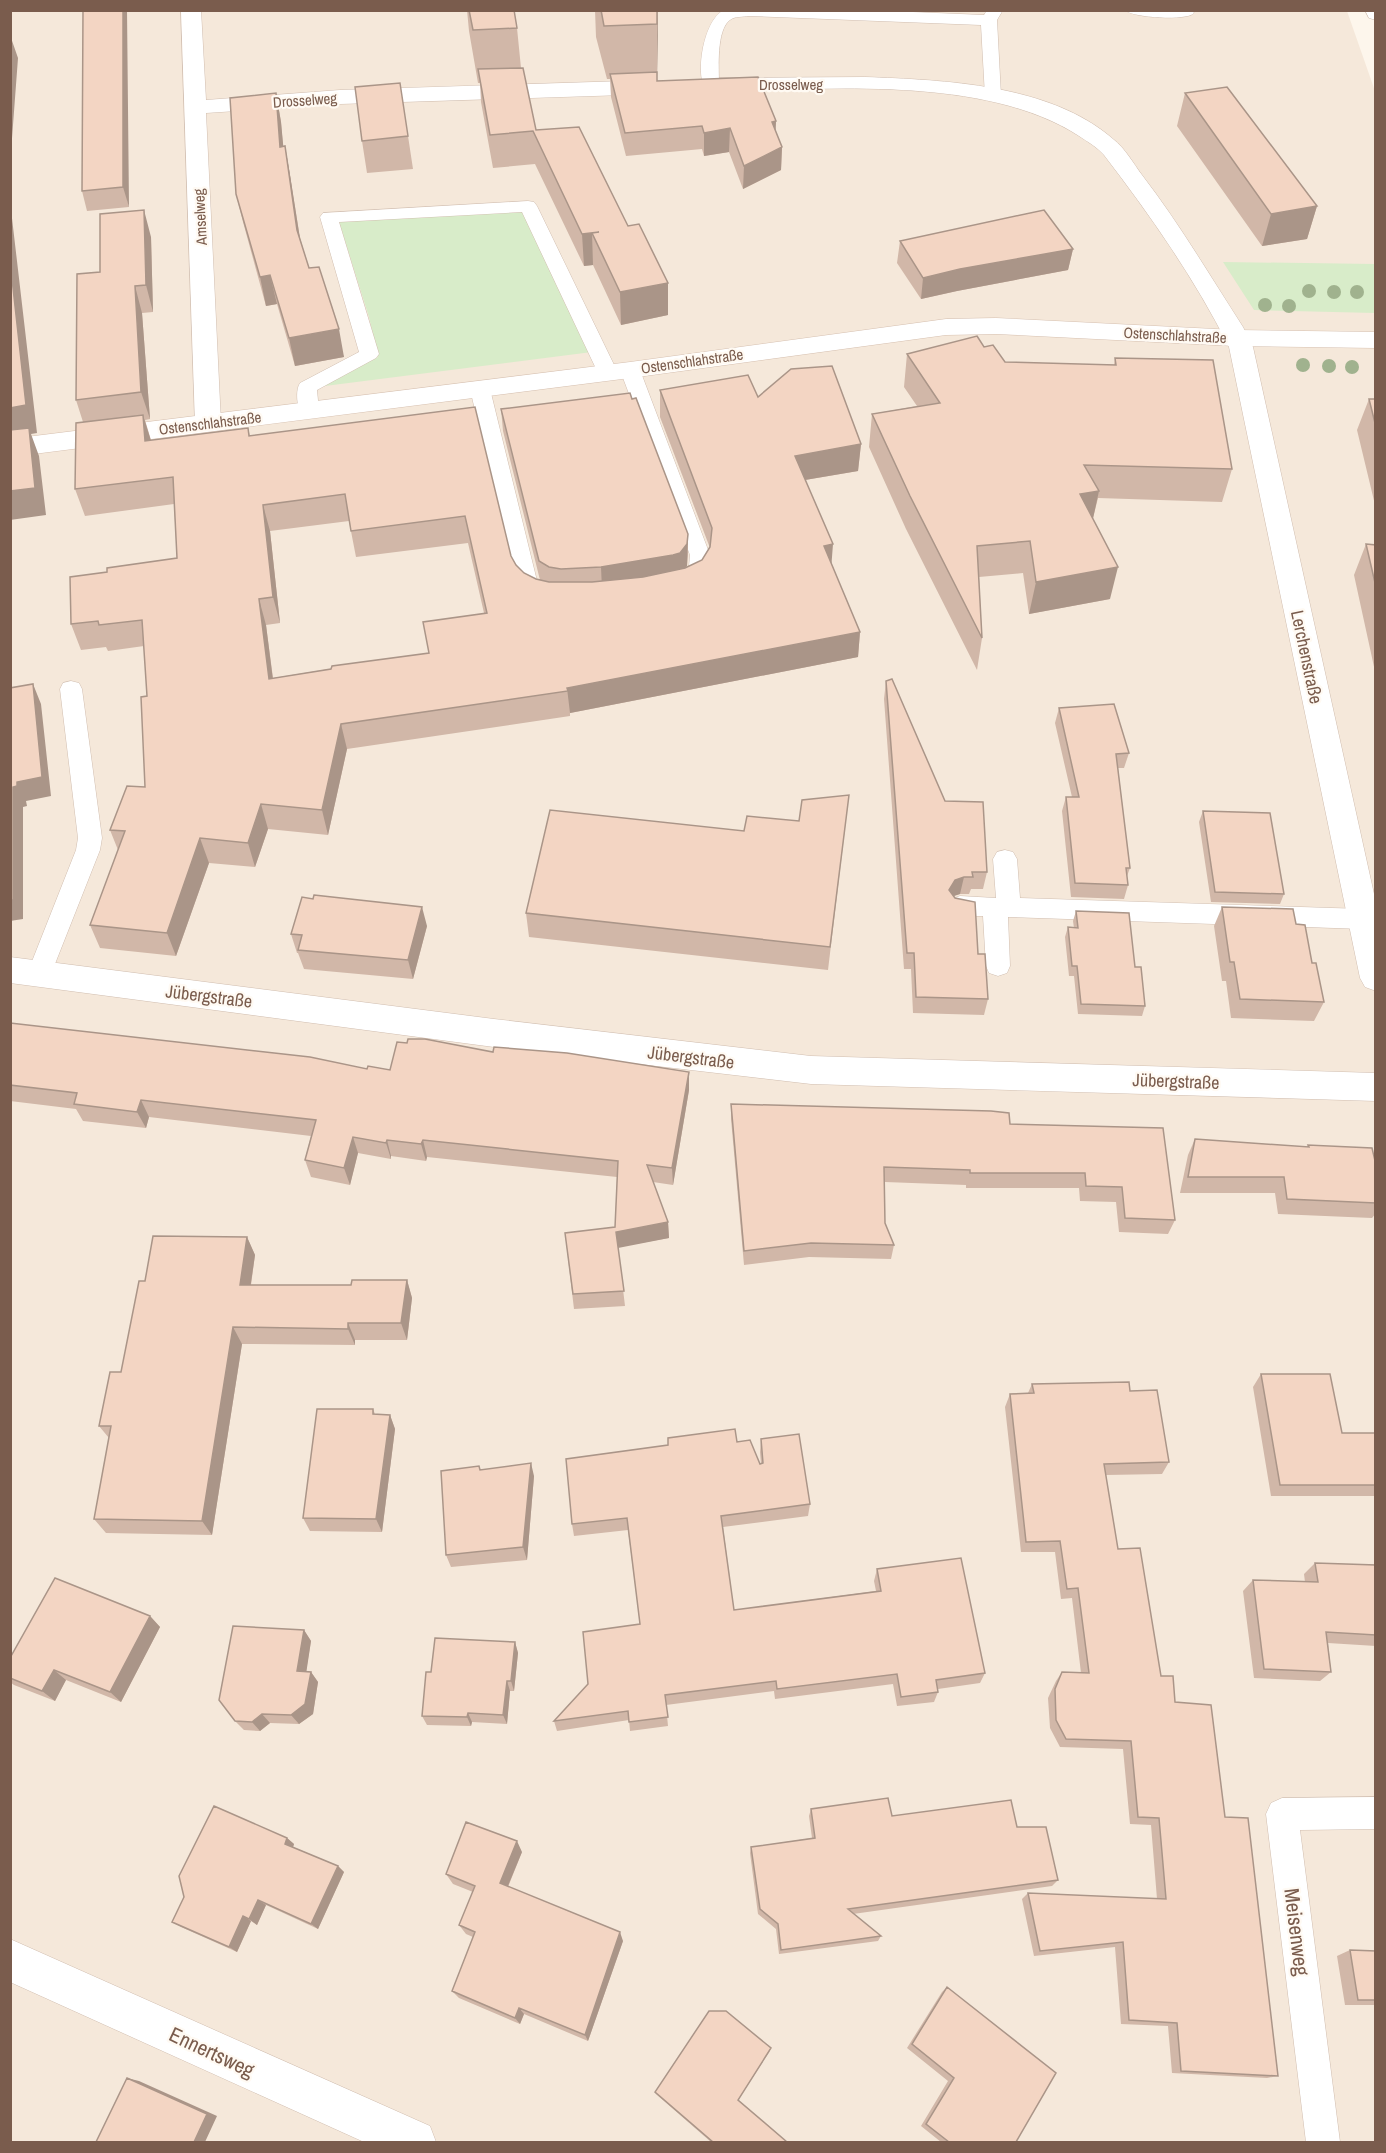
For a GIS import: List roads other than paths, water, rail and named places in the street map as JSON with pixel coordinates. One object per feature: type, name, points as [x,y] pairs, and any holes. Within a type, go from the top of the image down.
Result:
[{"type":"street","name":"Amselweg","points":[[191,10],[208,423]]},
{"type":"street","name":"Drosselweg","points":[[195,107],[340,98],[695,86],[902,83],[956,88],[993,96],[1020,102],[1070,119],[1105,144],[1150,201],[1231,327],[1235,338]]},
{"type":"street","name":"Ostenschlahstraße","points":[[10,448],[946,327],[996,326],[1235,338],[1376,340]]},
{"type":"street","name":"Lerchenstraße","points":[[1235,338],[1244,360],[1376,978]]},
{"type":"street","name":"Jübergstraße","points":[[25,972],[517,1036],[811,1070],[1376,1087]]},
{"type":"street","name":"Ennertsweg","points":[[10,1960],[414,2142]]},
{"type":"lane","points":[[1133,10],[1186,13]]},
{"type":"lane","points":[[695,86],[709,58],[719,23],[726,15],[749,11],[992,15],[993,96]]},
{"type":"lane","points":[[309,411],[307,387],[369,354],[329,218],[528,206],[619,371],[700,555],[700,568],[688,582],[663,588]]},
{"type":"lane","points":[[480,389],[527,582],[534,593],[550,600],[569,602]]},
{"type":"lane","points":[[25,972],[88,850],[90,838],[71,689]]},
{"type":"lane","points":[[998,966],[1005,859]]},
{"type":"lane","points":[[960,906],[1363,919]]},
{"type":"lane","name":"Meisenweg","points":[[1323,2142],[1282,1814],[1376,1813]]}]
